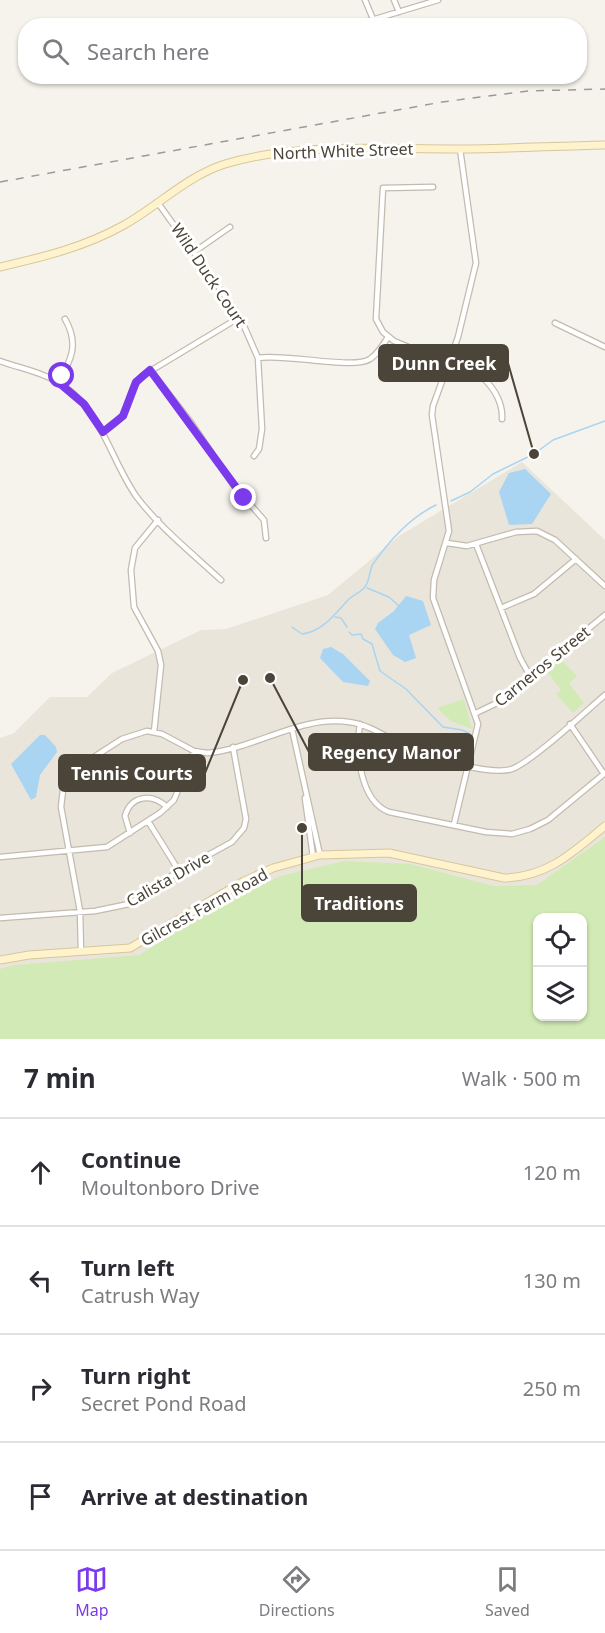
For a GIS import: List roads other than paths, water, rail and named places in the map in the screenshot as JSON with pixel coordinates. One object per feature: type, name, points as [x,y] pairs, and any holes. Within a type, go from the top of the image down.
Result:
[{"type":"main road","name":"North White Street","points":[[0,267],[64,252],[92,241],[126,224],[204,173],[245,158],[287,152],[605,145]]},
{"type":"main road","name":"Gilcrest Farm Road","points":[[0,960],[130,948],[244,881],[273,868],[317,856],[389,853],[504,878],[521,878],[553,867],[605,826]]},
{"type":"street","points":[[365,0],[372,18]]},
{"type":"street","points":[[394,0],[399,12]]},
{"type":"street","points":[[380,18],[437,0]]},
{"type":"street","points":[[454,824],[478,729],[476,713],[433,598],[434,580],[447,543],[448,526],[432,416],[433,406],[449,364],[476,262],[460,149]]},
{"type":"street","points":[[433,187],[383,188],[376,319],[387,337],[394,341],[483,378],[490,384],[502,408],[502,419]]},
{"type":"street","name":"Wild Duck Court","points":[[158,202],[240,317],[258,358],[262,429],[259,449],[254,456]]},
{"type":"street","points":[[194,252],[230,227]]},
{"type":"street","points":[[103,432],[123,416],[136,382],[150,370],[240,317]]},
{"type":"street","points":[[58,382],[70,363],[74,345],[71,329],[65,319]]},
{"type":"street","points":[[555,323],[605,347]]},
{"type":"street","points":[[258,358],[281,356],[363,362],[377,353],[387,337]]},
{"type":"street","points":[[0,361],[37,372],[58,382],[84,404],[103,432],[127,481],[158,520],[221,580]]},
{"type":"street","points":[[150,370],[192,424],[234,486],[264,520],[266,538]]},
{"type":"street","points":[[154,732],[161,665],[158,651],[134,607],[131,570],[135,548],[158,520]]},
{"type":"street","points":[[447,543],[463,546],[532,530],[555,540],[605,586]]},
{"type":"street","points":[[476,544],[523,664],[531,676]]},
{"type":"street","points":[[501,608],[538,592],[576,559]]},
{"type":"street","name":"Carneros Street","points":[[476,713],[499,702],[605,615]]},
{"type":"street","points":[[81,952],[80,910],[61,807],[63,790],[70,777],[80,766],[132,734],[154,732],[194,751],[207,753],[292,729],[332,721],[360,724],[416,751],[495,771],[512,769],[605,695]]},
{"type":"street","points":[[360,724],[358,744],[366,788],[374,802],[389,812],[494,834],[512,834],[530,829],[554,816],[604,774],[570,724]]},
{"type":"street","points":[[292,729],[317,856]]},
{"type":"street","name":"Calista Drive","points":[[0,918],[111,909],[129,904],[179,871],[232,842],[244,828],[246,812],[233,747]]},
{"type":"street","points":[[0,857],[105,849],[148,821],[174,800],[194,751]]},
{"type":"street","points":[[130,832],[125,816],[132,804],[141,798],[151,797],[166,807]]},
{"type":"street","points":[[148,821],[179,871]]},
{"type":"water","points":[[525,469],[551,494],[532,524],[509,525],[499,492],[509,473]]},
{"type":"water","points":[[406,596],[423,601],[431,625],[409,635],[416,658],[405,662],[393,655],[375,629],[378,623],[394,611]]},
{"type":"water","points":[[331,647],[343,654],[370,681],[368,686],[343,682],[320,658],[323,649]]},
{"type":"water","points":[[40,735],[45,735],[56,747],[57,752],[40,775],[36,797],[31,800],[11,764]]},
{"type":"waterway","points":[[451,501],[470,492],[493,474],[534,454],[553,440],[605,421]]},
{"type":"waterway","points":[[292,627],[302,634],[316,630],[328,622],[348,600],[366,586],[373,564],[393,538],[418,516],[436,505]]},
{"type":"waterway","points":[[367,588],[389,597],[399,606]]},
{"type":"waterway","points":[[335,617],[341,618],[347,627]]},
{"type":"waterway","points":[[349,632],[352,635],[361,634],[363,639],[372,644],[380,671],[406,689],[443,727],[462,730],[470,734]]},
{"type":"railway","points":[[0,182],[442,102],[528,91],[605,89]]},
{"type":"place","name":"Dunn Creek","points":[[534,454]]},
{"type":"place","name":"Regency Manor","points":[[270,678]]},
{"type":"place","name":"Tennis Courts","points":[[243,680]]},
{"type":"place","name":"Traditions","points":[[302,828]]}]
